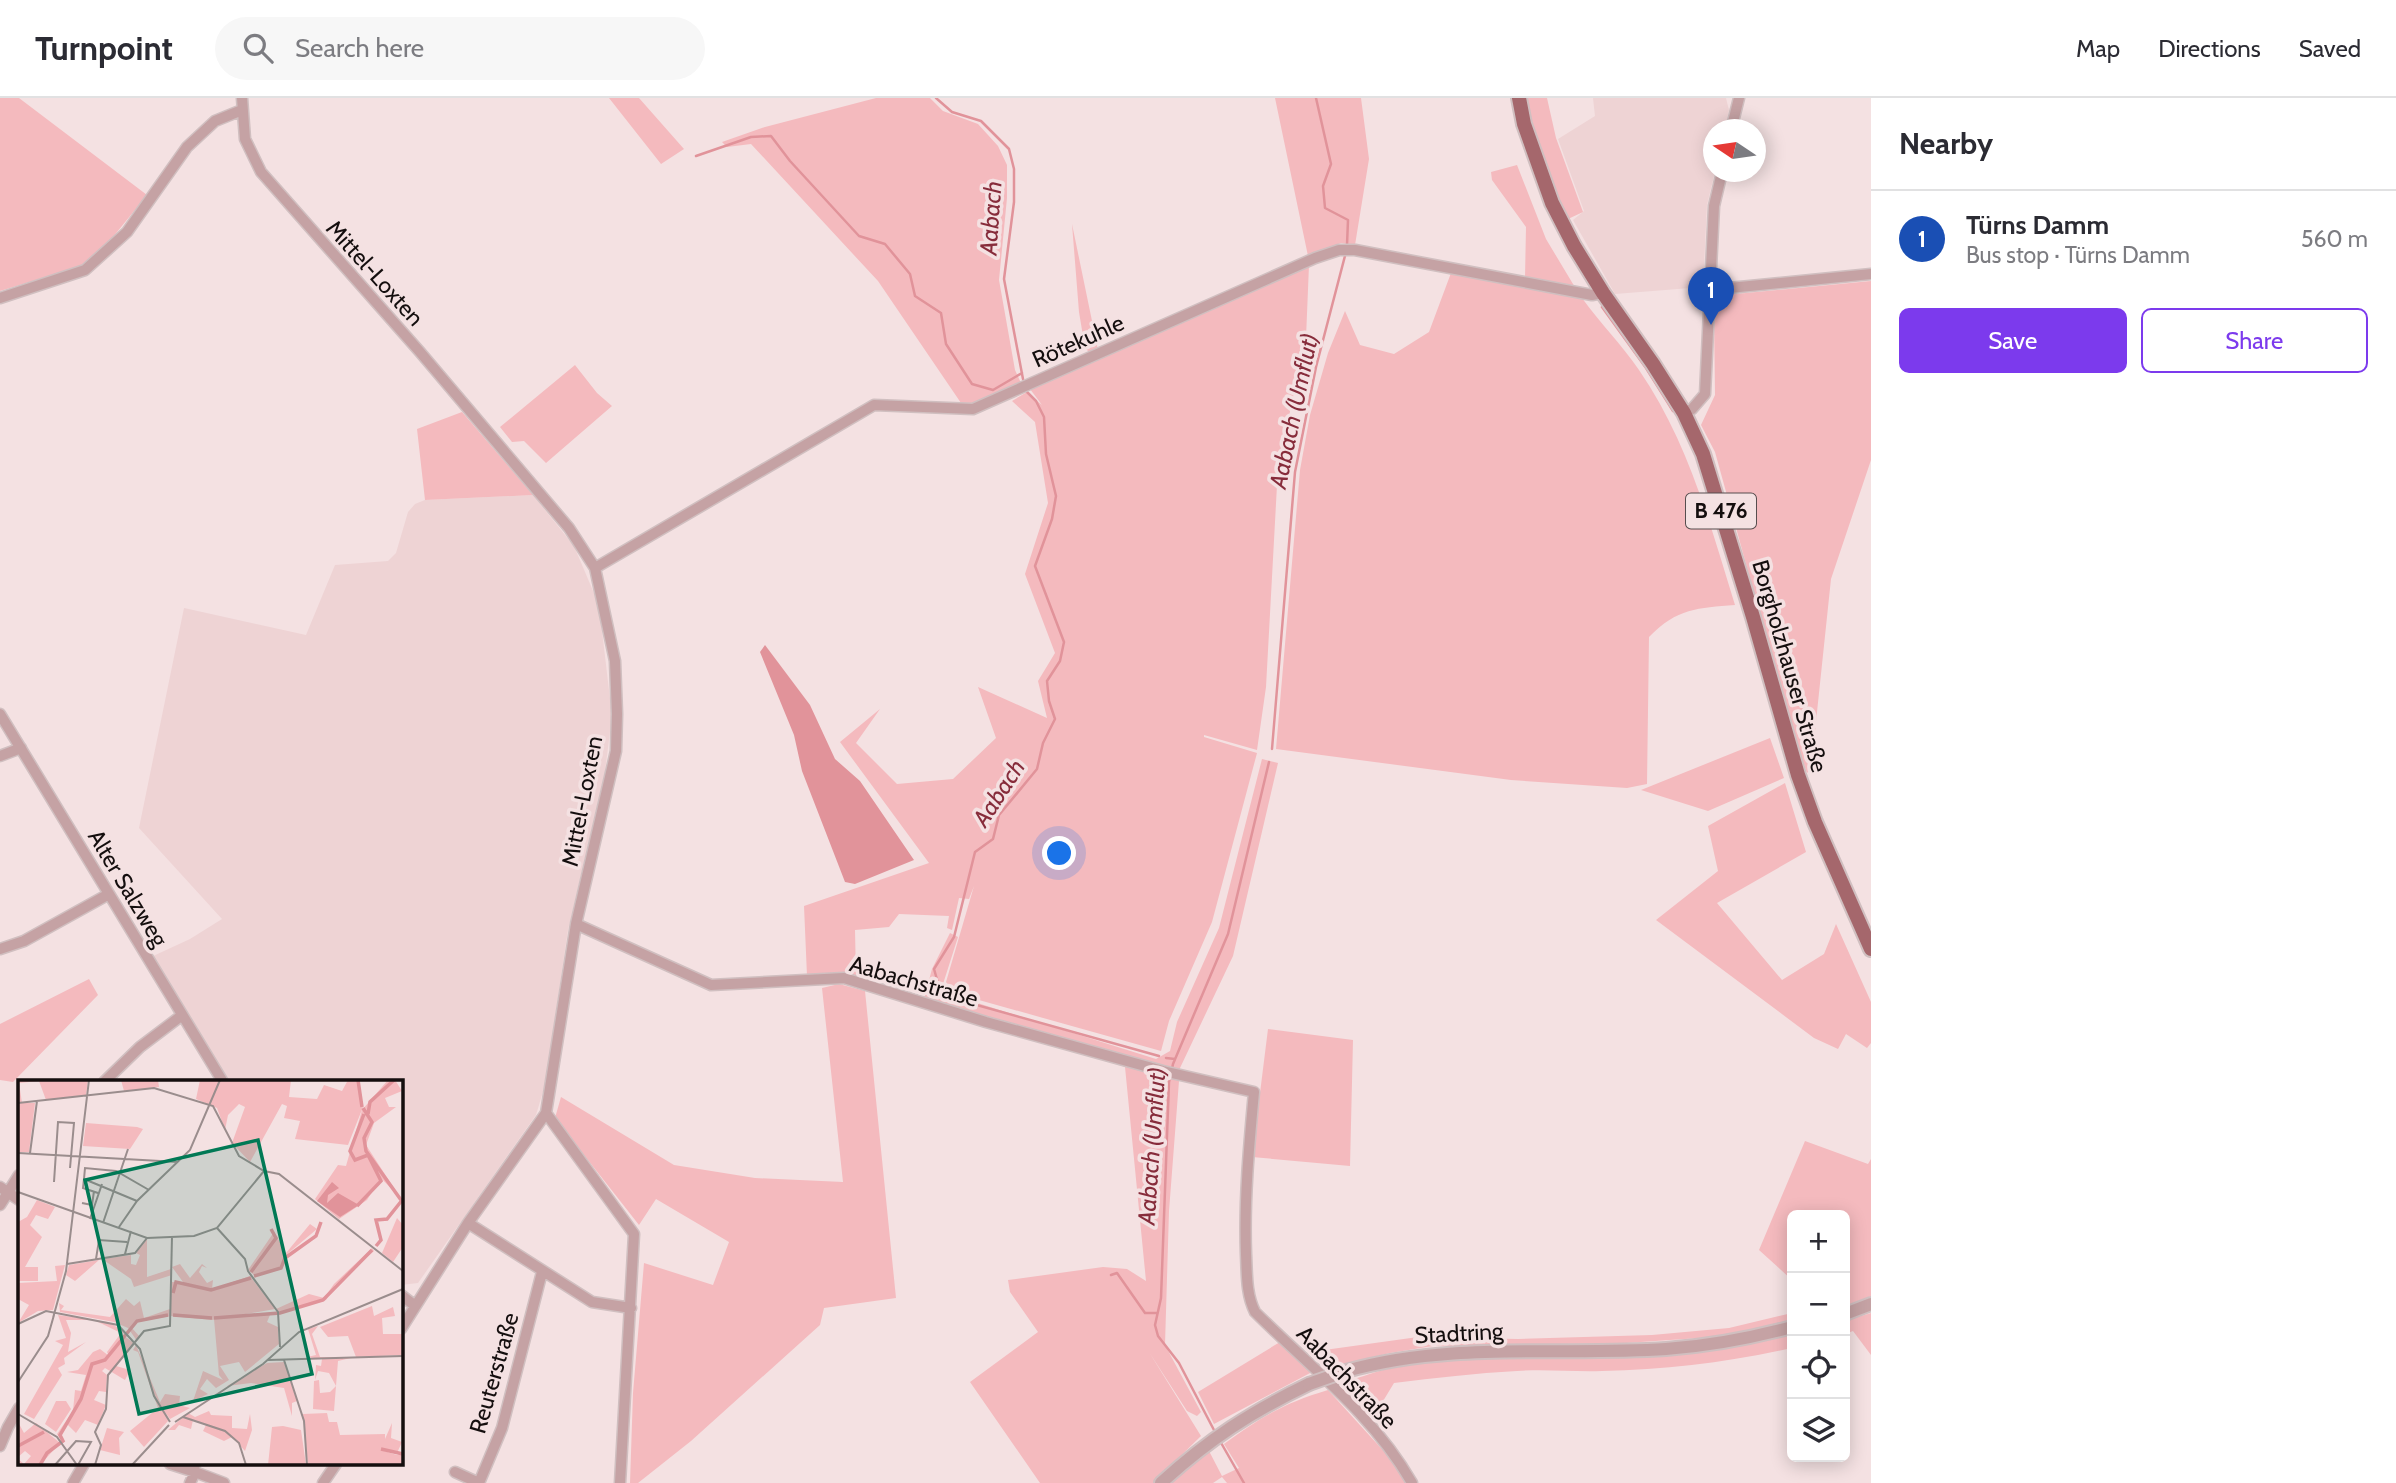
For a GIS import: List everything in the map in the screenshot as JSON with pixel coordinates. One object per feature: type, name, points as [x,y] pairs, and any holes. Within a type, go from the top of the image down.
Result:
[{"type":"main road","name":"Borgholzhauser Straße","points":[[1519,98],[1524,124],[1552,204],[1574,246],[1684,413],[1703,454],[1798,775],[1815,822],[1871,949]]},
{"type":"street","name":"Mittel-Loxten","points":[[242,98],[246,139],[261,172],[569,528],[595,568],[615,661],[615,751],[576,924],[546,1113],[468,1223],[402,1327]]},
{"type":"street","points":[[1734,119],[1739,98]]},
{"type":"street","points":[[0,298],[85,270],[127,232],[187,147],[215,121],[242,110]]},
{"type":"street","points":[[1684,413],[1692,409],[1705,394],[1714,206],[1720,182]]},
{"type":"street","name":"Rötekuhle","points":[[595,568],[874,405],[972,409],[1339,250],[1355,250],[1592,295],[1604,293]]},
{"type":"street","points":[[1709,290],[1871,274]]},
{"type":"street","name":"Alter Salzweg","points":[[0,714],[222,1080]]},
{"type":"street","points":[[0,756],[21,748]]},
{"type":"street","points":[[0,949],[24,941],[109,894]]},
{"type":"street","name":"Aabachstraße","points":[[576,924],[711,985],[844,978],[986,1022],[1177,1075],[1254,1092],[1246,1183],[1245,1230],[1249,1299],[1255,1312],[1323,1373],[1370,1425],[1412,1483]]},
{"type":"street","points":[[106,1080],[139,1047],[181,1016]]},
{"type":"street","points":[[546,1113],[635,1234],[620,1483]]},
{"type":"street","points":[[0,1205],[4,1189],[18,1176]]},
{"type":"street","points":[[468,1223],[592,1302],[631,1308]]},
{"type":"street","name":"Reuterstraße","points":[[455,1472],[479,1483],[502,1428],[542,1272]]},
{"type":"street","points":[[402,1296],[414,1305]]},
{"type":"street","points":[[1850,1312],[1871,1304]]},
{"type":"street","name":"Stadtring","points":[[1161,1483],[1196,1451],[1234,1424],[1309,1384],[1346,1371],[1414,1356],[1455,1352],[1667,1349],[1787,1329]]},
{"type":"street","points":[[0,1446],[18,1411]]},
{"type":"street","points":[[73,1483],[82,1466]]},
{"type":"street","points":[[323,1483],[335,1466]]},
{"type":"street","points":[[190,1483],[195,1468],[224,1483]]},
{"type":"shaded area","points":[[0,98],[19,98],[147,195],[113,237],[81,266],[0,291]]},
{"type":"shaded area","points":[[609,98],[639,98],[684,149],[661,164]]},
{"type":"shaded area","points":[[876,98],[930,98],[943,111],[978,124],[998,146],[1007,165],[1007,198],[999,280],[1015,370],[1021,383],[975,403],[961,403],[878,281],[751,144],[727,147],[722,142],[765,127]]},
{"type":"shaded area","points":[[1275,98],[1361,98],[1369,159],[1355,245],[1341,243],[1308,256]]},
{"type":"shaded area","points":[[1525,98],[1547,98],[1556,138],[1583,212],[1568,219],[1549,176]]},
{"type":"shaded area","points":[[1593,98],[1726,98],[1729,110],[1727,119],[1703,119],[1703,182],[1713,182],[1707,205],[1703,287],[1615,294],[1573,220],[1584,211],[1558,139],[1595,116]]},
{"type":"shaded area","points":[[1517,165],[1546,239],[1576,289],[1525,278],[1526,227],[1492,180],[1491,172]]},
{"type":"shaded area","points":[[1072,224],[1098,350],[1089,352],[1085,348],[1079,312]]},
{"type":"shaded area","points":[[1309,265],[1306,338],[1278,467],[1266,687],[1257,750],[1204,735],[1257,753],[1212,922],[1169,1021],[1161,1051],[954,993],[946,982],[974,886],[969,899],[959,898],[952,930],[947,928],[949,916],[899,914],[889,927],[855,930],[856,977],[807,976],[804,906],[929,863],[840,742],[880,709],[856,743],[897,784],[953,779],[996,738],[978,687],[1047,718],[1038,681],[1055,653],[1025,574],[1048,503],[1035,422],[1012,401],[1027,392],[1042,405],[1030,389]]},
{"type":"shaded area","points":[[1451,273],[1582,298],[1632,361],[1656,397],[1696,484],[1735,605],[1689,611],[1669,620],[1649,637],[1647,784],[1627,788],[1511,780],[1276,749],[1300,470],[1310,415],[1328,353],[1345,311],[1360,345],[1394,354],[1429,332]]},
{"type":"shaded area","points":[[1871,281],[1871,460],[1831,579],[1811,769],[1807,773],[1792,730],[1715,452],[1701,425],[1715,395],[1714,314],[1725,295]]},
{"type":"shaded area","points":[[575,365],[597,393],[612,406],[546,463],[524,441],[512,442],[500,427]]},
{"type":"shaded area","points":[[462,412],[533,495],[425,500],[417,429]]},
{"type":"shaded area","points":[[533,495],[574,546],[599,605],[612,716],[605,772],[568,930],[545,1085],[536,1115],[418,1283],[402,1285],[402,1080],[229,1080],[151,957],[190,939],[222,919],[139,828],[184,608],[306,635],[335,565],[388,561],[396,553],[408,512],[415,504],[425,500]]},
{"type":"shaded area","points":[[765,645],[810,705],[835,759],[860,781],[914,860],[855,884],[845,882],[802,771],[794,735],[760,652]]},
{"type":"shaded area","points":[[1770,738],[1784,778],[1708,811],[1641,790]]},
{"type":"shaded area","points":[[1262,759],[1278,763],[1233,956],[1180,1068],[1169,1211],[1165,1345],[1201,1412],[1197,1416],[1187,1411],[1149,1352],[1201,1436],[1153,1483],[1040,1483],[970,1382],[1038,1332],[1010,1292],[1008,1280],[1103,1267],[1127,1269],[1146,1281],[1125,1067],[924,999],[932,969],[950,933],[958,937],[943,984],[952,995],[1156,1059],[1170,1051],[1177,1022],[1219,928]]},
{"type":"shaded area","points":[[1785,783],[1806,852],[1717,903],[1782,980],[1824,954],[1836,924],[1871,1002],[1871,1043],[1867,1048],[1846,1034],[1838,1049],[1814,1038],[1656,920],[1718,871],[1708,826]]},
{"type":"shaded area","points":[[89,979],[98,995],[13,1082],[0,1080],[0,1024]]},
{"type":"shaded area","points":[[839,984],[865,991],[896,1298],[824,1308],[820,1325],[691,1441],[638,1483],[630,1483],[633,1393],[644,1263],[713,1285],[729,1242],[656,1199],[639,1225],[555,1118],[561,1097],[674,1165],[755,1178],[843,1182],[822,988]]},
{"type":"shaded area","points":[[1268,1029],[1353,1040],[1350,1166],[1252,1157]]},
{"type":"shaded area","points":[[1805,1141],[1868,1164],[1871,1159],[1871,1296],[1850,1304],[1850,1210],[1787,1210],[1787,1275],[1759,1250]]},
{"type":"shaded area","points":[[1871,1313],[1871,1355],[1853,1331],[1850,1332],[1850,1319]]},
{"type":"shaded area","points":[[1787,1314],[1787,1322],[1714,1337],[1626,1343],[1433,1346],[1326,1368],[1310,1352],[1418,1337],[1518,1339],[1652,1335],[1729,1328]]},
{"type":"shaded area","points":[[1787,1336],[1787,1349],[1698,1364],[1626,1370],[1502,1372],[1394,1383],[1374,1416],[1342,1383],[1388,1369],[1450,1360],[1639,1357],[1716,1349]]},
{"type":"shaded area","points":[[1280,1342],[1312,1372],[1214,1424],[1198,1392]]},
{"type":"shaded area","points":[[1328,1390],[1400,1469],[1406,1483],[1227,1483],[1222,1477],[1213,1483],[1172,1483],[1209,1451],[1222,1476],[1239,1468],[1224,1444],[1273,1412]]},
{"type":"waterway","name":"Aabach","points":[[936,98],[952,112],[981,121],[1009,149],[1014,169],[1014,202],[1004,279],[1023,379]]},
{"type":"waterway","name":"Aabach (Umflut)","points":[[1316,98],[1331,164],[1323,186],[1325,208],[1348,220],[1347,245]]},
{"type":"waterway","points":[[696,156],[751,137],[771,136],[790,161],[859,236],[885,244],[910,274],[915,296],[941,313],[946,344],[972,384],[993,390],[1022,373]]},
{"type":"waterway","name":"Aabach (Umflut)","points":[[1272,749],[1295,472],[1316,367],[1346,252]]},
{"type":"waterway","points":[[1602,307],[1673,411]]},
{"type":"waterway","name":"Aabach","points":[[1027,392],[1036,401],[1044,417],[1046,454],[1056,496],[1052,519],[1035,566],[1064,642],[1060,661],[1047,681],[1049,701],[1055,719],[1043,743],[1037,769],[999,815],[993,839],[975,852],[954,937],[934,969],[938,983],[948,997],[1159,1056]]},
{"type":"waterway","name":"Aabach (Umflut)","points":[[1215,1432],[1179,1363],[1158,1336],[1155,1325],[1161,1298],[1169,1082],[1173,1064],[1228,934],[1269,762]]},
{"type":"waterway","name":"Aabach","points":[[1166,1058],[1175,1059]]},
{"type":"waterway","points":[[1111,1275],[1117,1273],[1145,1313],[1156,1313]]},
{"type":"waterway","name":"Aabach (Umflut)","points":[[1220,1441],[1244,1483]]},
{"type":"place","name":"Türns Damm","points":[[1711,325]]}]
